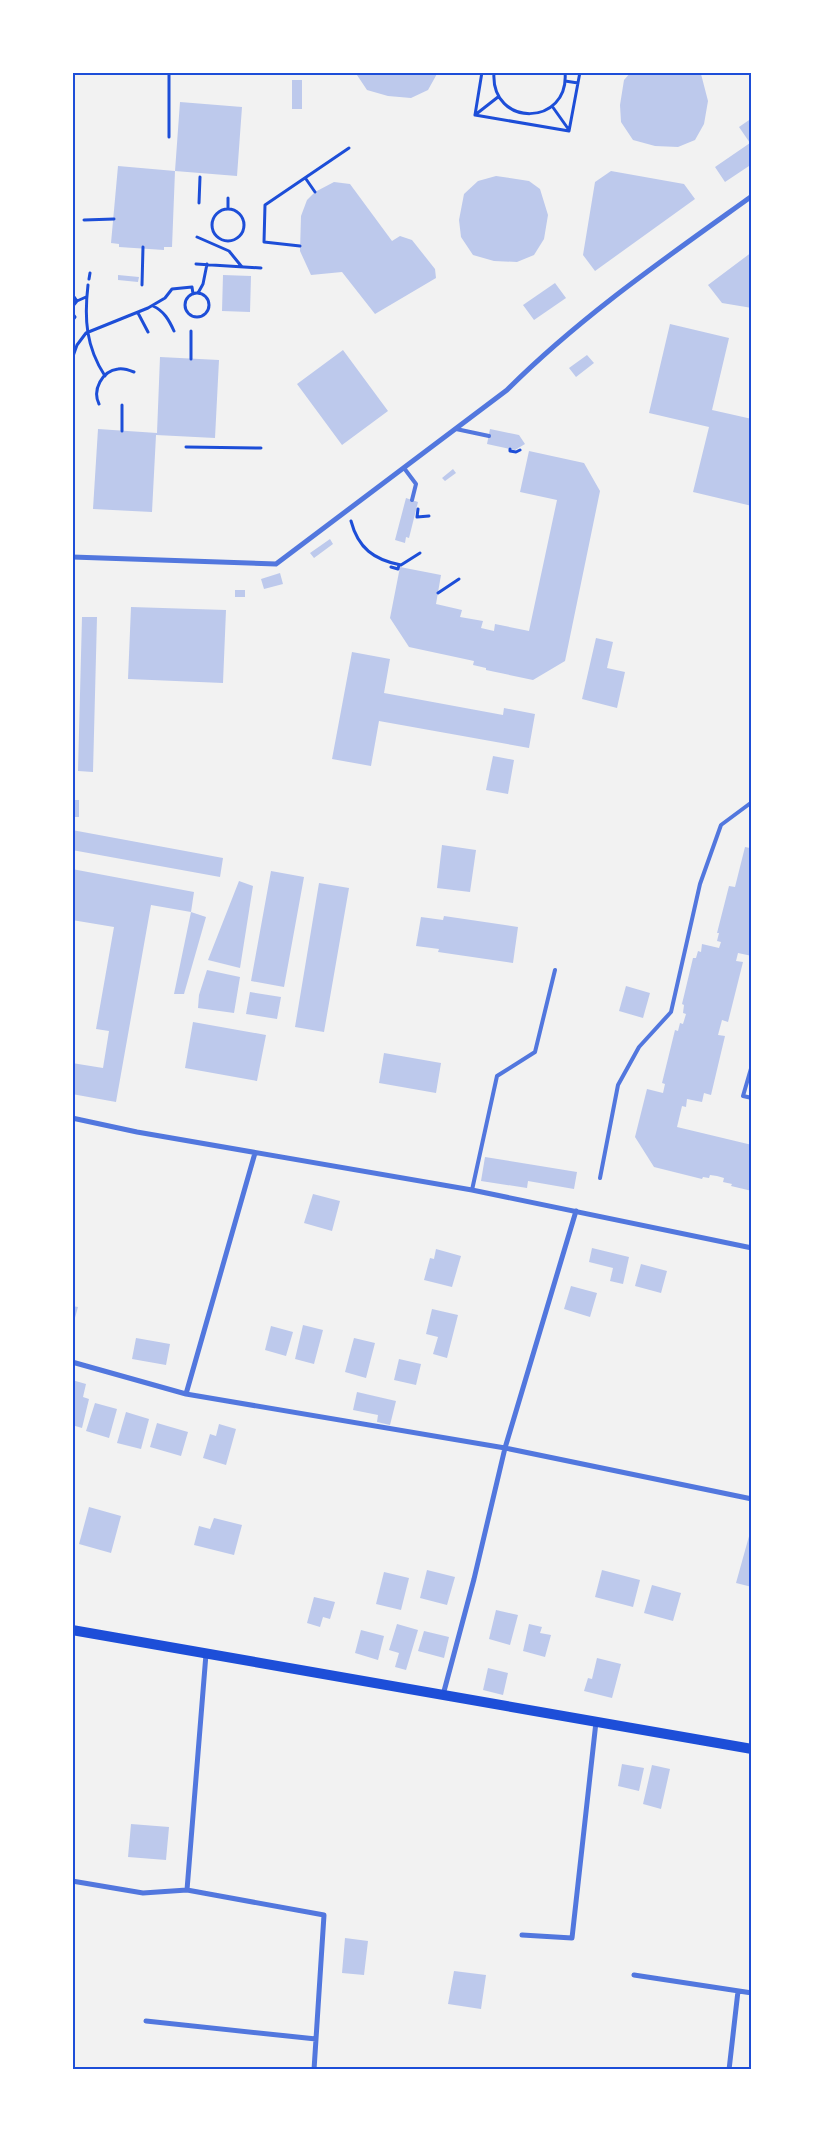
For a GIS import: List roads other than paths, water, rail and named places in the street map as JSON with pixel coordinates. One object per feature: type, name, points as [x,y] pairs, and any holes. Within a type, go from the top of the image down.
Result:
[{"type":"main road","points":[[72,1630],[752,1749]]},
{"type":"street","points":[[72,557],[276,564],[507,390],[534,363],[636,280],[752,196]]},
{"type":"street","points":[[72,1118],[137,1132],[472,1190],[752,1248]]},
{"type":"street","points":[[186,1394],[255,1153]]},
{"type":"street","points":[[443,1695],[505,1448],[576,1211]]},
{"type":"street","points":[[72,1362],[186,1394],[505,1448],[752,1498]]},
{"type":"street","points":[[187,1890],[206,1654]]},
{"type":"street","points":[[522,1934],[572,1938],[596,1722]]},
{"type":"street","points":[[72,1881],[143,1893],[187,1890],[324,1915],[314,2070]]},
{"type":"street","points":[[634,1975],[752,1993]]},
{"type":"street","points":[[729,2070],[738,1991]]},
{"type":"street","points":[[146,2021],[316,2039]]},
{"type":"lane","points":[[456,429],[489,436]]},
{"type":"lane","points":[[404,468],[416,484],[412,500]]},
{"type":"lane","points":[[600,1178],[618,1085],[639,1047],[671,1012],[700,884],[721,825],[752,802]]},
{"type":"lane","points":[[472,1190],[497,1076],[535,1052],[555,970]]},
{"type":"lane","points":[[752,1065],[743,1096],[752,1098]]}]
